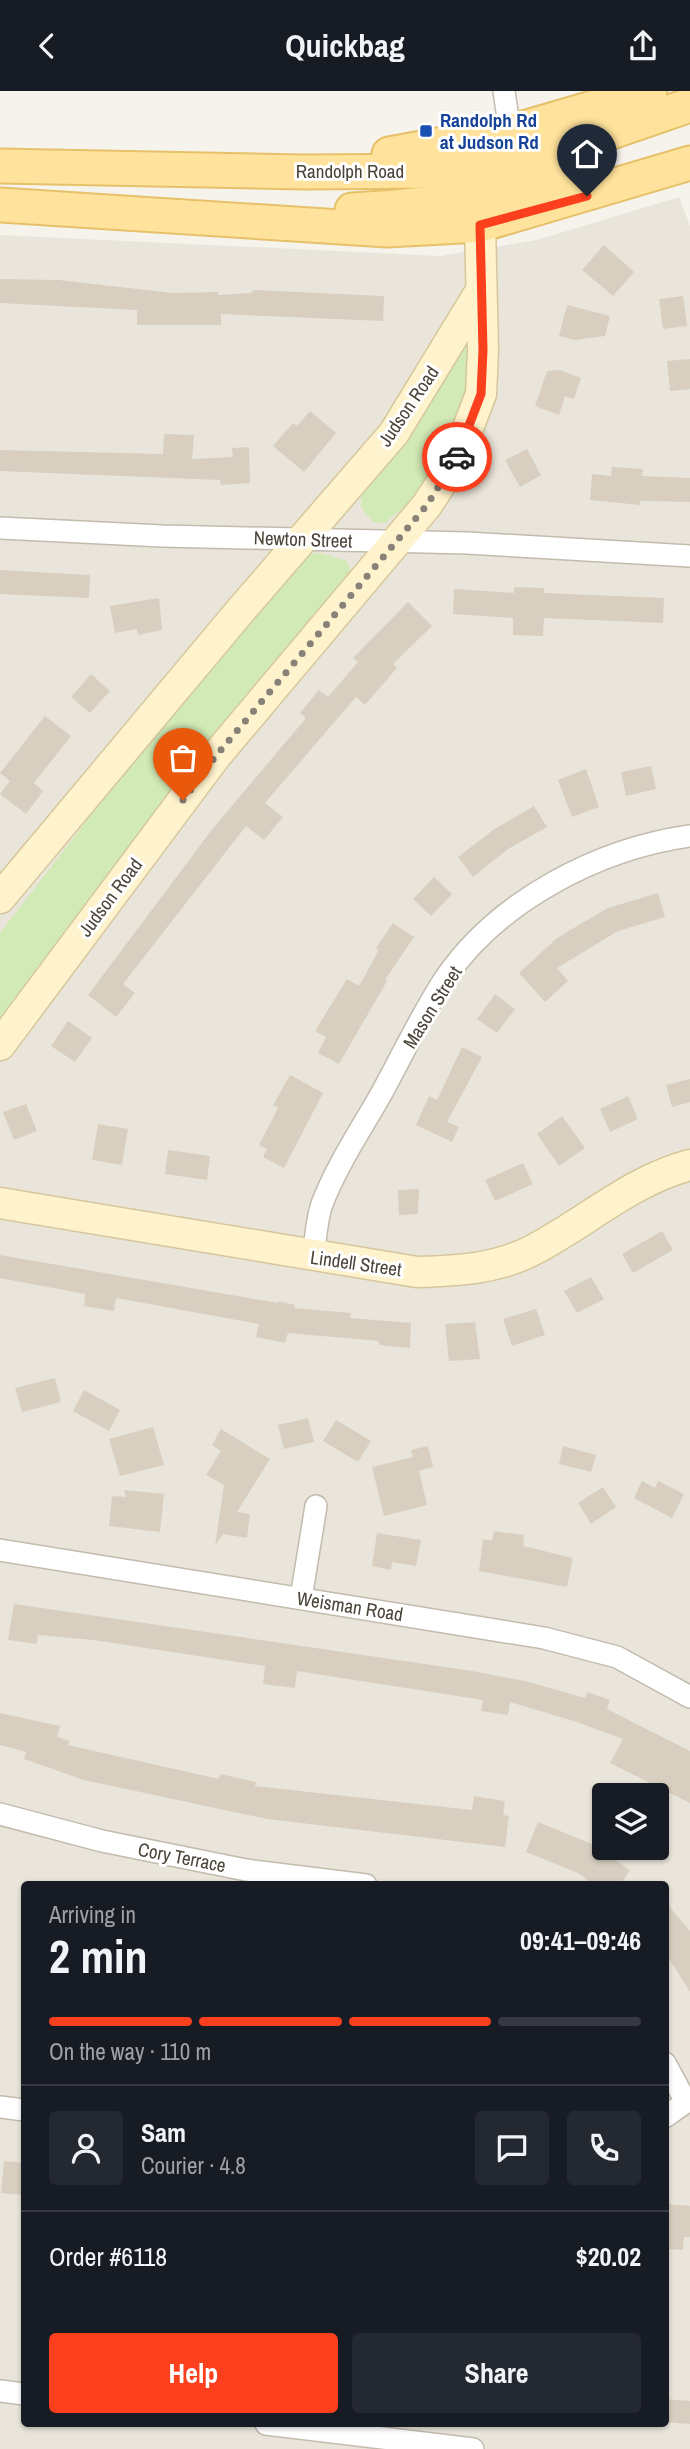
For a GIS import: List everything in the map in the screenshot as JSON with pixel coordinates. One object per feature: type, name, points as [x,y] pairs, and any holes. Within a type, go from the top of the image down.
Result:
[{"type":"main road","points":[[163,170],[376,156],[426,149],[510,132],[650,91]]},
{"type":"main road","name":"Randolph Road","points":[[0,166],[163,170],[439,171],[476,167],[574,145],[690,105]]},
{"type":"main road","name":"Randolph Road","points":[[0,203],[354,210],[428,204],[510,193],[690,141]]},
{"type":"main road","points":[[0,203],[387,230],[480,225],[690,163]]},
{"type":"street","points":[[504,91],[510,132]]},
{"type":"street","name":"Judson Road","points":[[0,1045],[215,757],[427,505],[456,463],[481,394],[483,350],[480,225]]},
{"type":"street","name":"Judson Road","points":[[0,898],[394,433],[480,292]]},
{"type":"street","name":"Newton Street","points":[[0,528],[162,536],[467,543],[690,555]]},
{"type":"street","name":"Mason Street","points":[[313,1257],[322,1206],[338,1172],[444,980],[469,950],[522,904],[575,872],[656,842],[690,836]]},
{"type":"street","name":"Lindell Street","points":[[0,1203],[313,1257],[417,1272],[463,1271],[502,1263],[533,1251],[631,1188],[666,1172],[690,1165]]},
{"type":"street","points":[[301,1598],[316,1506]]},
{"type":"street","name":"Weisman Road","points":[[0,1550],[544,1637],[617,1657],[690,1697]]},
{"type":"street","name":"Cory Terrace","points":[[0,1814],[102,1841],[246,1870],[334,1881]]},
{"type":"street","points":[[669,2070],[688,2104],[669,2115]]},
{"type":"street","points":[[0,2107],[21,2110]]},
{"type":"street","points":[[0,2391],[21,2394]]},
{"type":"street","points":[[291,2427],[473,2449]]},
{"type":"shaded area","points":[[679,197],[690,226],[690,2449],[0,2449],[0,235],[440,256],[537,240]]},
{"type":"green space","points":[[462,343],[472,343],[476,351],[457,438],[421,492],[385,523],[373,522],[361,507],[361,493]]},
{"type":"green space","points":[[320,553],[347,561],[350,570],[348,582],[0,1026],[0,933],[170,713],[309,554]]},
{"type":"building","points":[[604,245],[634,272],[613,296],[582,270]]},
{"type":"building","points":[[0,279],[59,280],[172,293],[218,292],[218,295],[252,293],[253,290],[384,296],[383,321],[221,314],[221,325],[137,325],[137,310],[0,303]]},
{"type":"building","points":[[683,296],[687,326],[663,329],[659,299]]},
{"type":"building","points":[[567,305],[610,316],[605,336],[575,340],[559,336]]},
{"type":"building","points":[[690,359],[690,389],[670,391],[667,361]]},
{"type":"building","points":[[560,370],[581,378],[574,399],[565,396],[559,415],[535,406],[547,371]]},
{"type":"building","points":[[310,411],[336,433],[304,472],[273,446],[293,423],[297,426]]},
{"type":"building","points":[[164,434],[194,435],[192,459],[233,457],[232,448],[249,447],[250,483],[221,485],[220,480],[0,471],[0,450],[163,454]]},
{"type":"building","points":[[527,449],[541,475],[520,487],[505,460]]},
{"type":"building","points":[[612,467],[643,469],[642,476],[690,478],[690,502],[640,501],[640,505],[590,500],[592,474],[611,476]]},
{"type":"building","points":[[0,570],[90,575],[89,598],[0,594]]},
{"type":"building","points":[[514,587],[544,588],[544,593],[664,598],[663,623],[544,618],[543,636],[513,635],[513,618],[453,614],[454,589],[514,593]]},
{"type":"building","points":[[159,598],[162,630],[138,635],[137,629],[115,633],[110,606]]},
{"type":"building","points":[[408,602],[432,626],[393,664],[397,668],[365,705],[356,697],[265,803],[283,817],[264,840],[246,826],[123,984],[135,993],[116,1017],[88,995],[210,832],[306,718],[300,713],[319,690],[328,697],[358,662],[353,658]]},
{"type":"building","points":[[91,674],[110,691],[90,713],[71,697]]},
{"type":"building","points":[[45,716],[71,736],[34,783],[43,791],[26,814],[0,794],[10,781],[0,773]]},
{"type":"building","points":[[651,766],[656,789],[626,796],[621,772]]},
{"type":"building","points":[[586,769],[599,807],[572,817],[558,780]]},
{"type":"building","points":[[534,806],[547,827],[508,849],[473,877],[458,857],[493,830]]},
{"type":"building","points":[[434,877],[452,894],[431,916],[413,899]]},
{"type":"building","points":[[658,893],[665,917],[618,931],[557,968],[568,981],[545,1002],[519,973],[557,938],[608,908]]},
{"type":"building","points":[[393,923],[414,937],[385,980],[387,981],[339,1064],[318,1053],[326,1037],[315,1031],[347,979],[359,986],[379,950],[376,948]]},
{"type":"building","points":[[495,994],[515,1009],[497,1033],[477,1019]]},
{"type":"building","points":[[68,1021],[92,1038],[75,1062],[51,1046]]},
{"type":"building","points":[[462,1047],[482,1057],[447,1122],[459,1127],[452,1142],[416,1125],[429,1096],[437,1100]]},
{"type":"building","points":[[290,1075],[323,1093],[284,1168],[263,1157],[267,1149],[259,1145],[278,1108],[273,1105]]},
{"type":"building","points":[[690,1079],[690,1102],[672,1107],[666,1085]]},
{"type":"building","points":[[628,1096],[638,1119],[610,1132],[600,1109]]},
{"type":"building","points":[[26,1104],[37,1131],[14,1140],[3,1112]]},
{"type":"building","points":[[562,1116],[585,1148],[559,1166],[537,1134]]},
{"type":"building","points":[[98,1124],[128,1129],[122,1165],[92,1160]]},
{"type":"building","points":[[168,1150],[210,1156],[207,1180],[165,1174]]},
{"type":"building","points":[[523,1163],[533,1184],[495,1201],[485,1180]]},
{"type":"building","points":[[419,1189],[418,1214],[399,1215],[398,1190]]},
{"type":"building","points":[[662,1231],[673,1250],[633,1273],[622,1254]]},
{"type":"building","points":[[0,1255],[278,1301],[295,1305],[294,1308],[351,1313],[350,1318],[411,1323],[410,1348],[379,1345],[379,1341],[288,1333],[285,1343],[256,1337],[259,1324],[116,1298],[114,1311],[84,1306],[85,1294],[0,1278]]},
{"type":"building","points":[[591,1277],[604,1299],[577,1313],[564,1291]]},
{"type":"building","points":[[536,1309],[545,1335],[512,1346],[503,1319]]},
{"type":"building","points":[[475,1322],[480,1359],[449,1361],[445,1324]]},
{"type":"building","points":[[55,1378],[61,1402],[22,1412],[15,1388]]},
{"type":"building","points":[[84,1390],[120,1410],[109,1431],[73,1411]]},
{"type":"building","points":[[308,1418],[314,1442],[284,1449],[278,1425]]},
{"type":"building","points":[[336,1420],[371,1441],[358,1462],[323,1441]]},
{"type":"building","points":[[153,1427],[164,1465],[120,1476],[109,1439]]},
{"type":"building","points":[[221,1429],[270,1459],[237,1512],[250,1514],[247,1538],[223,1534],[215,1546],[224,1485],[206,1475],[221,1451],[212,1445]]},
{"type":"building","points":[[428,1446],[433,1467],[419,1471],[427,1505],[384,1516],[372,1467],[413,1457],[411,1450]]},
{"type":"building","points":[[563,1446],[596,1455],[591,1472],[559,1464]]},
{"type":"building","points":[[642,1481],[655,1488],[658,1481],[684,1494],[672,1518],[634,1498]]},
{"type":"building","points":[[603,1487],[616,1507],[591,1524],[578,1503]]},
{"type":"building","points":[[124,1490],[164,1494],[160,1532],[109,1526],[112,1496],[126,1497]]},
{"type":"building","points":[[494,1531],[524,1535],[523,1546],[573,1558],[567,1587],[479,1571],[483,1539],[492,1541]]},
{"type":"building","points":[[377,1533],[421,1540],[416,1566],[392,1562],[391,1570],[372,1566]]},
{"type":"building","points":[[14,1604],[466,1670],[525,1681],[585,1698],[587,1692],[610,1700],[607,1709],[690,1751],[690,1803],[669,1792],[669,1783],[650,1783],[610,1763],[623,1739],[510,1702],[508,1715],[481,1711],[483,1700],[297,1671],[295,1688],[263,1684],[265,1666],[93,1640],[38,1635],[37,1644],[8,1640]]},
{"type":"building","points":[[0,1713],[60,1726],[57,1737],[70,1741],[68,1745],[219,1779],[220,1774],[256,1782],[255,1786],[472,1810],[474,1796],[505,1801],[503,1815],[509,1816],[505,1847],[267,1819],[84,1780],[24,1759],[26,1752],[0,1745]]},
{"type":"building","points":[[538,1822],[592,1844],[592,1860],[615,1860],[630,1870],[623,1881],[589,1881],[578,1873],[526,1852]]},
{"type":"building","points":[[669,1907],[690,1931],[690,1992],[669,1958]]},
{"type":"building","points":[[4,2161],[21,2163],[21,2195],[1,2193]]},
{"type":"building","points":[[669,2204],[690,2206],[690,2237],[684,2237],[683,2250],[669,2249]]},
{"type":"building","points":[[669,2399],[690,2401],[690,2424],[669,2422]]},
{"type":"way so far","points":[[183,800],[215,757],[427,505],[456,463],[457,457]]},
{"type":"place","name":"Randolph Rd at Judson Rd","points":[[426,131]]},
{"type":"route","points":[[457,457],[481,394],[483,350],[480,225],[587,196]]}]
